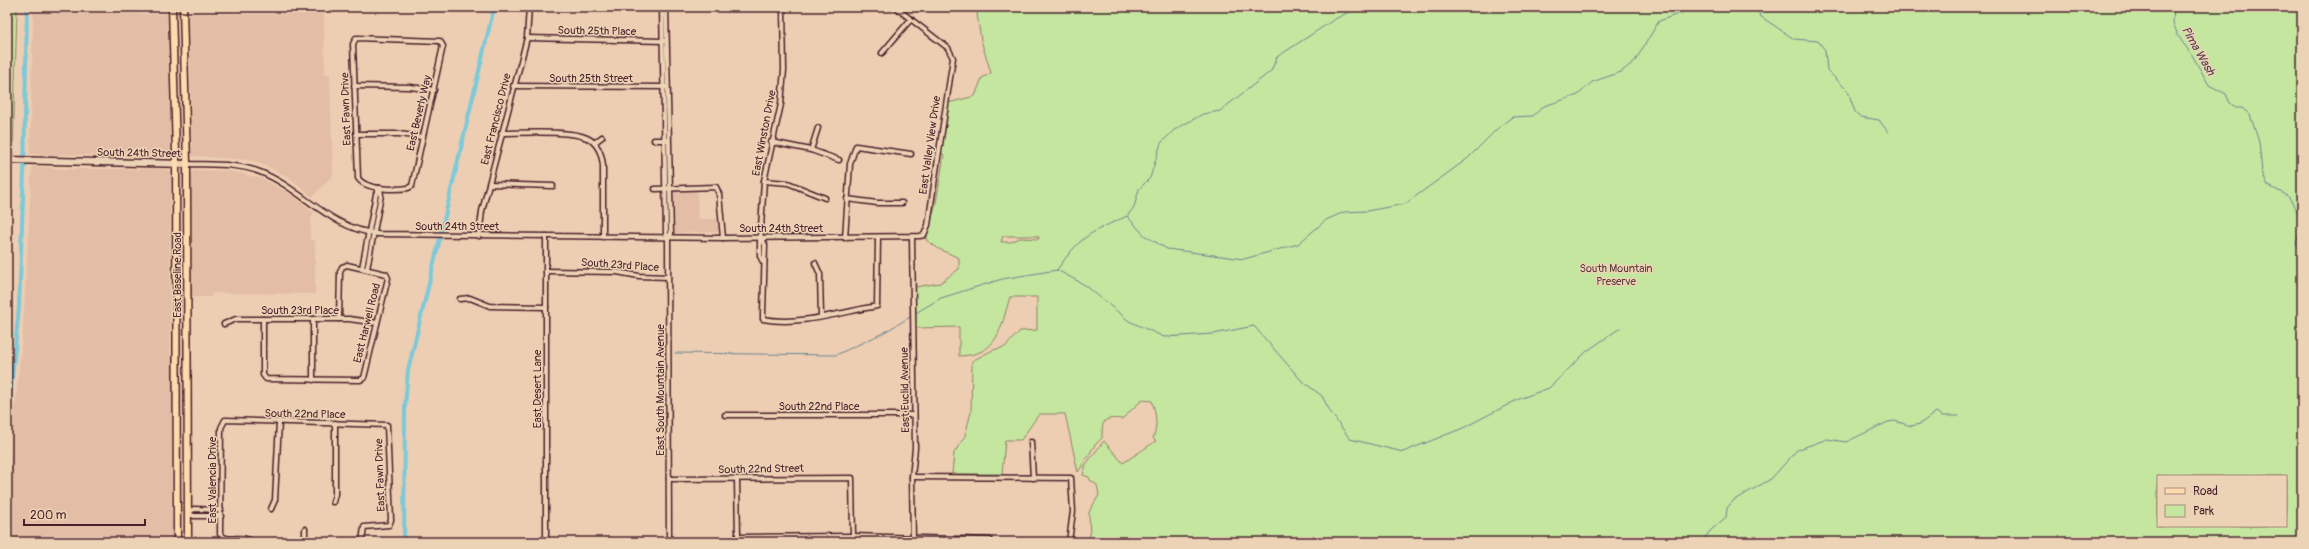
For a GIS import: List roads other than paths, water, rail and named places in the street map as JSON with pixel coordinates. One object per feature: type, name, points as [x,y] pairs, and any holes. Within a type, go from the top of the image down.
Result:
[{"type":"main road","name":"East Baseline Road","points":[[172,7],[176,164],[178,542]]},
{"type":"main road","name":"East Baseline Road","points":[[183,7],[187,164],[188,542]]},
{"type":"main road","points":[[173,42],[184,42]]},
{"type":"main road","name":"South 24th Street","points":[[7,160],[187,164]]},
{"type":"main road","points":[[176,295],[188,295]]},
{"type":"main road","points":[[177,513],[188,513]]},
{"type":"street","name":"East Francisco Drive","points":[[480,236],[481,217],[526,38],[529,7]]},
{"type":"street","name":"East South Mountain Avenue","points":[[662,7],[665,41]]},
{"type":"street","name":"East South Mountain Avenue","points":[[666,7],[665,41],[668,188],[666,233],[668,238],[669,542]]},
{"type":"street","name":"East Winston Drive","points":[[783,7],[784,70],[781,104],[764,181],[762,238],[765,242],[762,254],[763,319],[796,320],[821,316]]},
{"type":"street","points":[[882,53],[910,19],[896,7]]},
{"type":"street","name":"East Valley View Drive","points":[[910,19],[948,48],[953,58],[928,225],[924,235]]},
{"type":"street","name":"East Beverly Way","points":[[354,40],[360,38],[427,40],[442,43],[443,50],[412,186],[398,190],[380,188]]},
{"type":"street","name":"South 25th Place","points":[[526,38],[665,41]]},
{"type":"street","name":"East Fawn Drive","points":[[354,40],[354,86],[358,178],[364,183],[380,188]]},
{"type":"street","points":[[354,86],[410,86],[434,90]]},
{"type":"street","name":"South 25th Street","points":[[514,86],[666,87]]},
{"type":"street","points":[[811,150],[818,128]]},
{"type":"street","points":[[501,133],[577,134],[594,143],[602,154],[604,166],[604,237]]},
{"type":"street","points":[[356,134],[399,134],[422,137]]},
{"type":"street","points":[[594,143],[602,137]]},
{"type":"street","points":[[654,140],[667,140]]},
{"type":"street","points":[[772,142],[811,150],[839,160]]},
{"type":"street","points":[[845,238],[850,164],[856,146],[911,154]]},
{"type":"street","name":"South 24th Street","points":[[187,164],[239,166],[260,172],[293,190],[330,218],[374,233],[668,238],[912,238],[924,235]]},
{"type":"street","points":[[764,181],[788,183],[825,198]]},
{"type":"street","points":[[489,184],[553,186]]},
{"type":"street","points":[[655,189],[716,187],[720,194],[723,238]]},
{"type":"street","points":[[364,269],[376,194],[380,188]]},
{"type":"street","points":[[364,269],[374,233],[381,195],[380,188]]},
{"type":"street","points":[[847,199],[877,203],[902,203]]},
{"type":"street","name":"East Desert Lane","points":[[546,236],[546,542]]},
{"type":"street","points":[[814,263],[820,274],[821,316],[877,306],[878,238]]},
{"type":"street","name":"East Euclid Avenue","points":[[912,238],[915,456],[912,477],[913,541]]},
{"type":"street","points":[[339,319],[340,272],[342,267],[347,265],[364,269]]},
{"type":"street","name":"East Harwell Road","points":[[313,380],[360,380],[364,378],[388,278],[386,274],[364,269]]},
{"type":"street","name":"South 23rd Place","points":[[546,271],[617,272],[639,276],[668,277]]},
{"type":"street","points":[[460,299],[470,298],[490,306],[546,307]]},
{"type":"street","name":"South 23rd Place","points":[[224,324],[236,319],[339,319],[377,323]]},
{"type":"street","points":[[264,319],[263,374],[266,379],[313,380],[313,319]]},
{"type":"street","name":"South 22nd Place","points":[[725,415],[914,415]]},
{"type":"street","name":"South 22nd Place","points":[[222,422],[225,420],[387,425]]},
{"type":"street","name":"East Valencia Drive","points":[[222,422],[220,534],[223,537],[251,541]]},
{"type":"street","points":[[270,509],[275,500],[279,422]]},
{"type":"street","points":[[333,502],[335,494],[336,423]]},
{"type":"street","name":"East Fawn Drive","points":[[362,542],[364,527],[389,525],[391,501],[387,425]]},
{"type":"street","points":[[1031,442],[1033,478]]},
{"type":"street","points":[[912,477],[1071,478],[1072,511],[1069,542]]},
{"type":"street","name":"South 22nd Street","points":[[669,479],[737,480],[852,478],[853,536]]},
{"type":"street","points":[[737,480],[738,537],[853,536],[913,541],[990,540]]},
{"type":"street","points":[[221,510],[194,509],[188,513],[194,516],[221,516]]},
{"type":"street","points":[[305,529],[305,542]]},
{"type":"waterway","points":[[7,429],[19,307],[24,171],[27,7]]},
{"type":"waterway","points":[[441,233],[494,7]]},
{"type":"waterway","points":[[1128,215],[1134,207],[1139,189],[1150,178],[1161,143],[1174,130],[1203,114],[1220,111],[1271,71],[1277,57],[1335,19],[1359,7]]},
{"type":"waterway","points":[[1057,270],[1065,258],[1087,236],[1127,216],[1144,235],[1167,249],[1244,259],[1298,244],[1326,220],[1344,212],[1367,211],[1405,204],[1467,159],[1498,128],[1512,117],[1533,116],[1544,106],[1578,95],[1592,82],[1621,72],[1635,61],[1659,21],[1697,7]]},
{"type":"waterway","points":[[1757,7],[1760,16],[1794,39],[1818,41],[1825,50],[1827,70],[1848,91],[1855,112],[1861,117],[1879,120],[1888,132]]},
{"type":"waterway","name":"Pima Wash","points":[[2174,7],[2173,22],[2178,36],[2192,55],[2209,85],[2226,94],[2230,103],[2237,108],[2242,108],[2250,115],[2259,142],[2262,172],[2267,185],[2288,196],[2298,213],[2301,226],[2296,244],[2302,251]]},
{"type":"waterway","points":[[404,542],[405,406],[408,370],[440,238]]},
{"type":"waterway","points":[[914,314],[941,298],[1002,279],[1057,270],[1085,285],[1129,321],[1164,337],[1213,334],[1254,326],[1301,380],[1322,396],[1331,413],[1350,439],[1403,452],[1463,428],[1519,399],[1549,388],[1587,351],[1620,328]]},
{"type":"waterway","points":[[675,353],[836,355],[883,333],[912,316]]},
{"type":"waterway","points":[[1702,542],[1710,531],[1726,517],[1727,508],[1734,500],[1771,479],[1797,450],[1827,439],[1846,442],[1888,422],[1895,421],[1911,426],[1920,424],[1936,412],[1943,416],[1959,416]]},
{"type":"waterway","points":[[1890,542],[1899,542]]},
{"type":"park label","name":"South Mountain Preserve","points":[[1616,274]]}]
